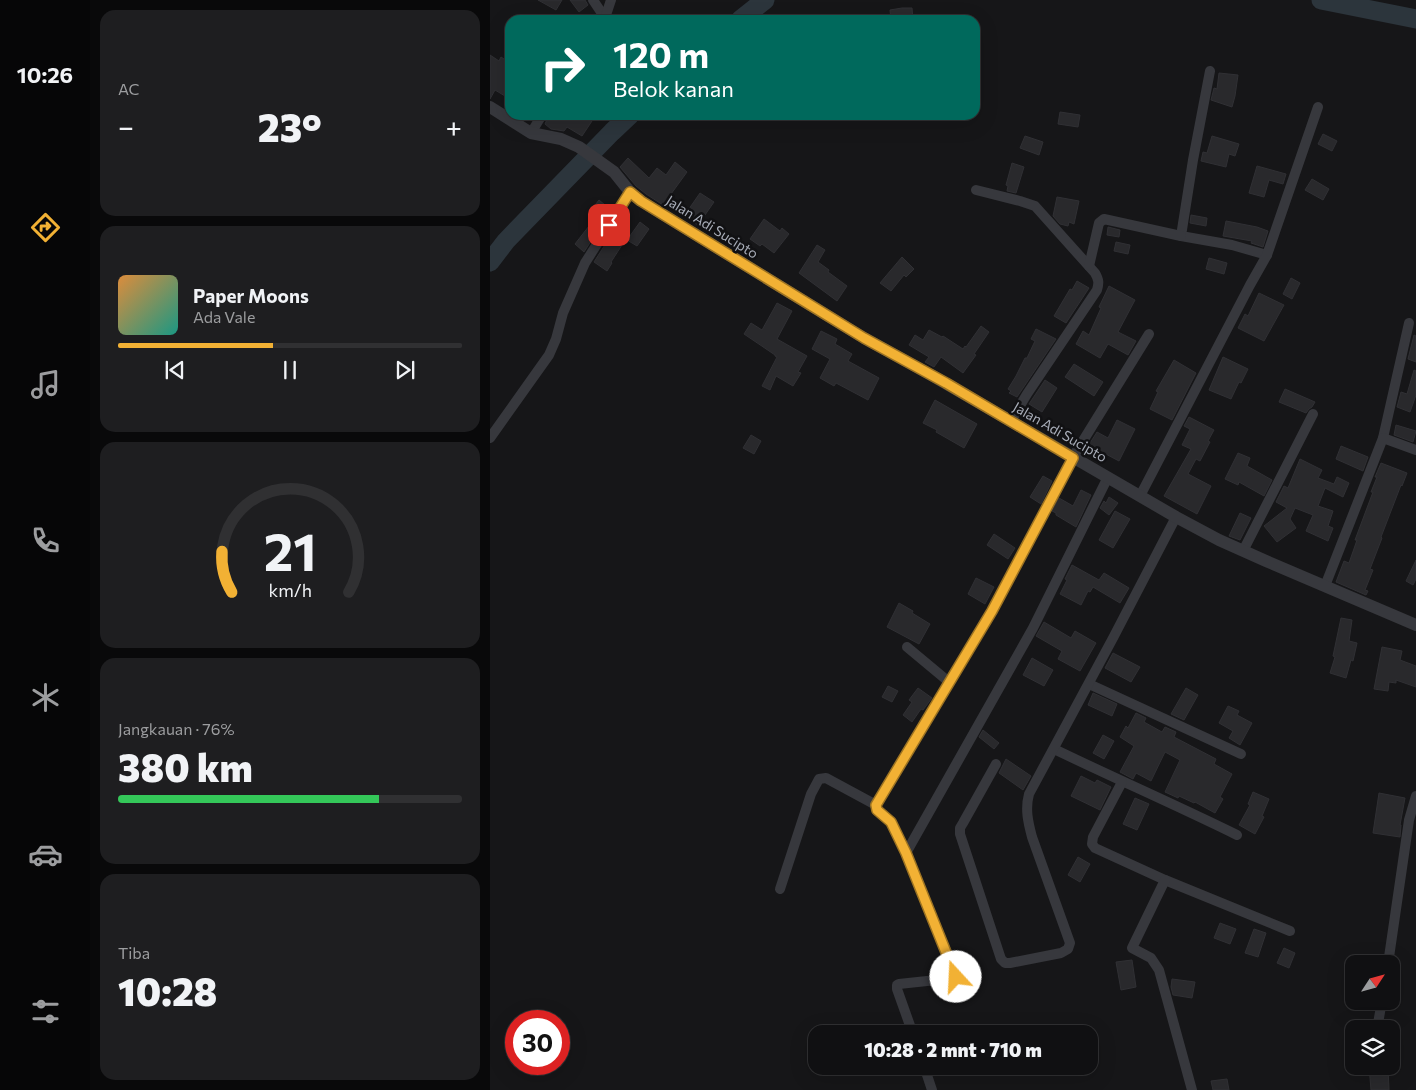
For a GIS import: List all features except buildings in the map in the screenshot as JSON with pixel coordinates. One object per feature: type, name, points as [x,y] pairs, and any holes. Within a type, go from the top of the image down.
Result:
[{"type":"street","points":[[593,0],[602,15]]},
{"type":"street","points":[[606,15],[611,0]]},
{"type":"street","points":[[1181,236],[1210,72]]},
{"type":"street","points":[[490,107],[505,117]]},
{"type":"street","points":[[1140,496],[1267,255],[1318,107]]},
{"type":"street","points":[[510,120],[531,133],[539,120]]},
{"type":"street","name":"Jalan Adi Sucipto","points":[[531,133],[560,139],[579,147],[608,168],[641,201],[707,242],[864,338],[1176,517],[1243,551],[1416,625]]},
{"type":"street","points":[[976,190],[1020,200],[1035,206],[1089,266],[1098,279],[1099,284],[1097,290],[1011,421]]},
{"type":"street","points":[[490,438],[549,355],[556,339],[563,313],[585,263],[630,192]]},
{"type":"street","points":[[1089,266],[1099,222],[1104,219],[1232,245],[1267,255]]},
{"type":"street","points":[[1325,586],[1383,438],[1409,323]]},
{"type":"street","points":[[876,805],[992,611],[1073,458],[1149,334]]},
{"type":"street","points":[[1243,551],[1313,414]]},
{"type":"street","points":[[1383,438],[1416,450]]},
{"type":"street","points":[[906,853],[1033,628],[1108,477]]},
{"type":"street","points":[[996,764],[960,828],[960,834],[1001,959],[1005,963],[1010,963],[1062,953],[1068,949],[1070,943],[1032,837],[1026,804],[1029,794],[1176,517]]},
{"type":"street","points":[[907,646],[949,682]]},
{"type":"street","points":[[1089,684],[1241,754]]},
{"type":"street","points":[[1054,749],[1236,835]]},
{"type":"street","points":[[780,889],[811,794],[819,779],[826,778],[876,805],[877,810],[891,822],[906,853],[956,975],[954,978],[897,985],[910,1025]]},
{"type":"street","points":[[1122,782],[1093,837],[1092,844],[1095,848],[1165,880],[1290,930]]},
{"type":"street","points":[[1389,955],[1409,820],[1416,796]]},
{"type":"street","points":[[1165,880],[1132,948],[1151,958],[1159,970],[1192,1090]]},
{"type":"street","points":[[927,1075],[932,1090]]},
{"type":"waterway","points":[[746,15],[765,0]]},
{"type":"waterway","points":[[1321,0],[1416,19]]},
{"type":"waterway","points":[[490,262],[506,241],[625,120]]},
{"type":"route","points":[[609,225],[630,192],[641,201],[864,338],[946,383],[1073,458],[992,611],[876,805],[877,810],[891,822],[906,853],[956,977]]}]
